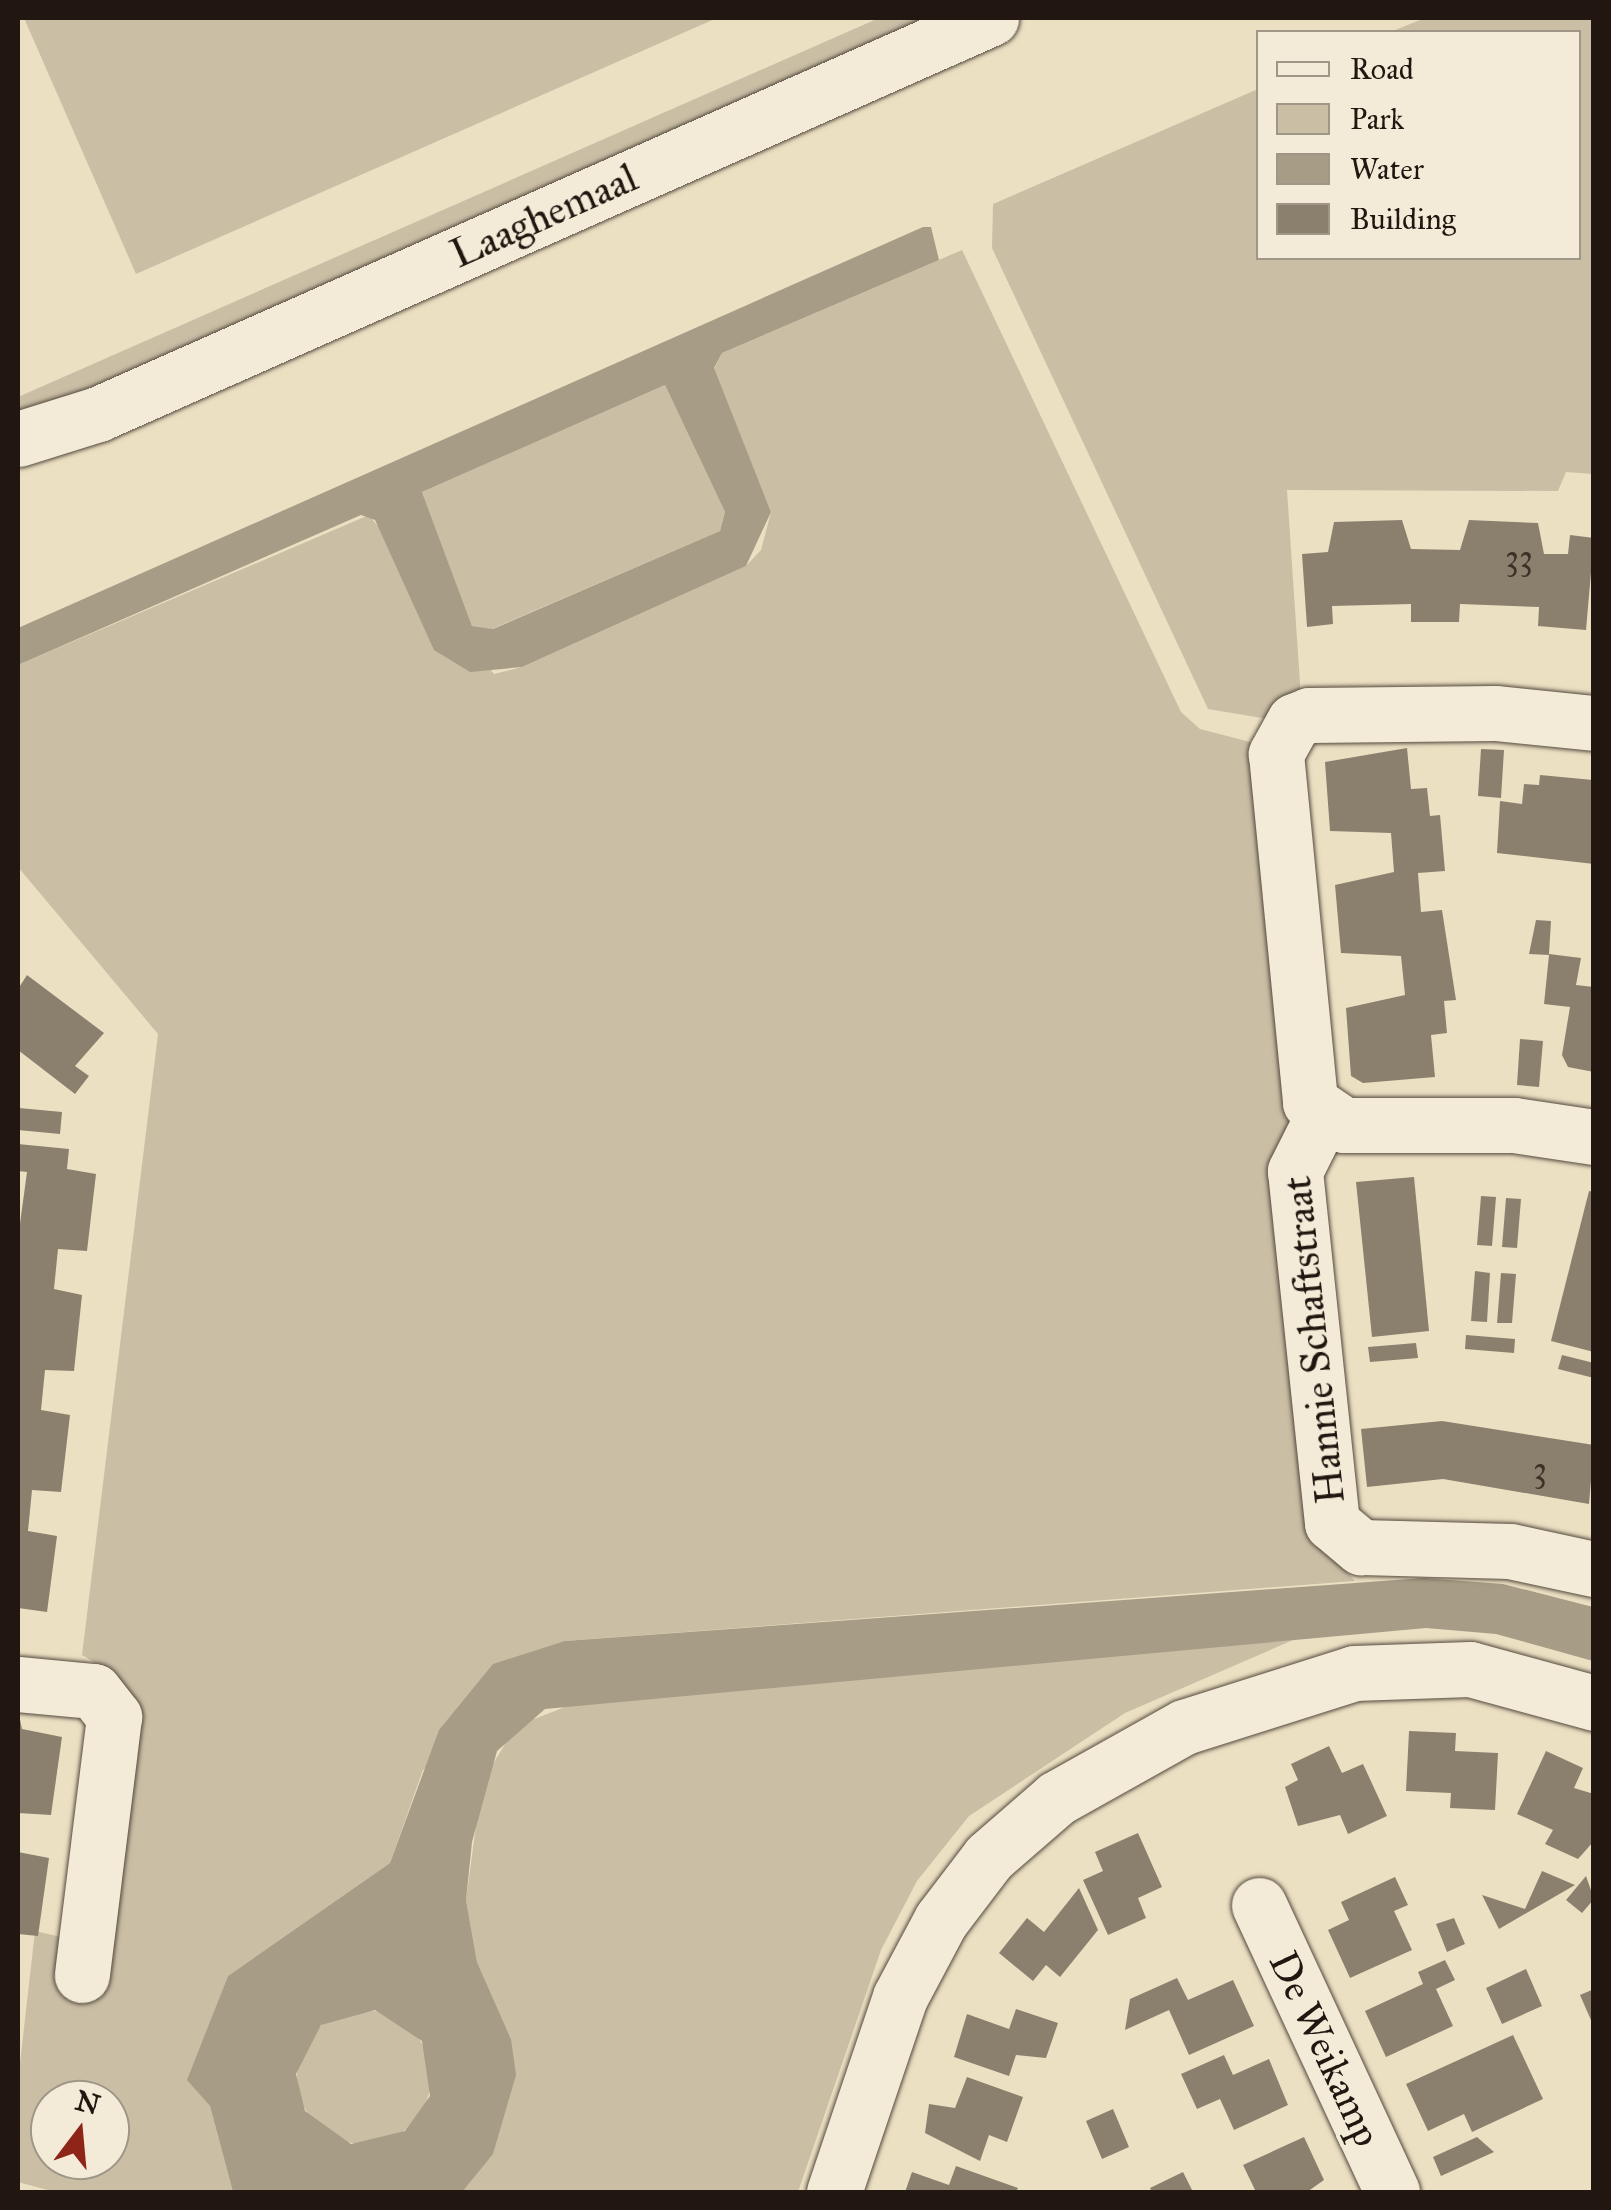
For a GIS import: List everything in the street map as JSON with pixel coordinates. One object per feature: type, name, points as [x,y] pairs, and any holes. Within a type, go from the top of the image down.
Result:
[{"type":"street","name":"Laaghemaal","points":[[18,439],[98,414],[991,18]]},
{"type":"street","name":"Laaghemaal","points":[[18,462],[98,414]]},
{"type":"street","name":"Hannie Schaftstraat","points":[[1594,723],[1419,712],[1294,721],[1276,754],[1305,1087],[1323,1115],[1344,1124],[1514,1125],[1594,1137]]},
{"type":"street","name":"Hannie Schaftstraat","points":[[1323,1115],[1295,1170],[1329,1512],[1344,1538],[1373,1548],[1494,1550],[1594,1569]]},
{"type":"street","points":[[834,2192],[900,1997],[941,1920],[989,1857],[1057,1798],[1184,1728],[1354,1673],[1470,1669],[1592,1695]]},
{"type":"street","points":[[18,1684],[94,1692],[114,1717],[82,1975]]},
{"type":"street","name":"De Weikamp","points":[[1259,1906],[1392,2192]]},
{"type":"green space","points":[[24,18],[717,18],[136,274]]},
{"type":"green space","points":[[879,18],[938,18],[18,423],[18,397]]},
{"type":"green space","points":[[1425,18],[1593,18],[1593,474],[1566,472],[1558,491],[1287,490],[1301,698],[1268,719],[1208,709],[992,248],[993,204],[1256,90],[1256,260],[1581,260],[1581,30],[1395,30]]},
{"type":"green space","points":[[962,250],[1181,712],[1200,729],[1254,743],[1291,1090],[1310,1529],[1355,1581],[565,1641],[423,1770],[390,1863],[228,1976],[188,2080],[210,2106],[233,2192],[55,2192],[18,2182],[18,2081],[35,1931],[70,1939],[125,1700],[118,1676],[82,1655],[158,1034],[18,867],[18,665],[369,515],[494,674],[522,667],[746,566],[761,550],[771,512],[714,369],[722,353]]},
{"type":"green space","points":[[665,385],[725,512],[720,531],[492,629],[472,626],[422,492]]},
{"type":"green space","points":[[1293,1640],[1125,1713],[969,1816],[917,1881],[881,1950],[798,2192],[462,2192],[511,2039],[477,1962],[466,1900],[482,1782],[516,1726],[578,1702]]},
{"type":"green space","points":[[364,2010],[390,2015],[412,2029],[426,2051],[431,2077],[426,2103],[412,2125],[390,2139],[364,2144],[338,2139],[316,2125],[302,2103],[297,2077],[302,2051],[316,2029],[338,2015]]},
{"type":"water","points":[[923,227],[931,227],[939,260],[722,353],[714,368],[771,512],[746,566],[522,667],[470,672],[434,650],[375,520],[361,515],[18,665],[18,628]],"holes":[[[665,385],[725,512],[720,531],[493,629],[472,626],[422,492]]]},
{"type":"water","points":[[1423,1578],[1503,1584],[1593,1607],[1593,1661],[1496,1634],[1426,1628],[545,1709],[497,1751],[472,1842],[466,1900],[477,1962],[511,2039],[516,2075],[493,2154],[462,2192],[233,2192],[210,2106],[187,2080],[228,1976],[390,1863],[439,1730],[493,1664],[565,1641]],"holes":[[[375,2010],[422,2041],[430,2096],[405,2131],[351,2144],[305,2111],[296,2074],[321,2025]]]},
{"type":"building","points":[[1402,520],[1411,549],[1460,550],[1469,520],[1538,523],[1544,554],[1568,554],[1570,535],[1594,538],[1586,630],[1538,626],[1539,607],[1460,604],[1459,622],[1411,622],[1411,604],[1332,606],[1333,624],[1307,627],[1302,554],[1328,552],[1334,522]]},
{"type":"building","points":[[1407,748],[1411,789],[1427,788],[1430,816],[1440,815],[1445,871],[1418,873],[1421,912],[1442,910],[1456,1000],[1444,1001],[1447,1033],[1431,1035],[1435,1077],[1363,1083],[1351,1076],[1346,1008],[1405,995],[1401,956],[1341,953],[1335,885],[1394,872],[1391,833],[1330,831],[1325,762]]},
{"type":"building","points":[[1481,749],[1504,750],[1501,798],[1478,796]]},
{"type":"building","points":[[1540,775],[1593,780],[1594,864],[1497,853],[1500,801],[1522,804],[1524,784],[1539,785]]},
{"type":"building","points":[[1536,920],[1551,921],[1549,954],[1581,958],[1576,985],[1594,987],[1594,1072],[1568,1067],[1562,1055],[1570,1007],[1544,1004],[1549,955],[1529,954]]},
{"type":"building","points":[[27,975],[104,1033],[75,1066],[89,1076],[75,1094],[18,1050],[18,989]]},
{"type":"building","points":[[1520,1039],[1543,1041],[1539,1087],[1517,1085]]},
{"type":"building","points":[[19,1108],[62,1112],[60,1134],[18,1130]]},
{"type":"building","points":[[18,1144],[69,1149],[67,1169],[96,1174],[87,1251],[58,1249],[54,1289],[82,1295],[74,1371],[45,1370],[41,1410],[70,1415],[61,1492],[32,1490],[28,1531],[57,1536],[47,1612],[18,1608],[18,1238],[27,1172],[18,1171]]},
{"type":"building","points":[[1414,1177],[1429,1331],[1372,1337],[1356,1182]]},
{"type":"building","points":[[1589,1191],[1594,1192],[1594,1352],[1551,1341]]},
{"type":"building","points":[[1481,1196],[1496,1197],[1492,1246],[1477,1245]]},
{"type":"building","points":[[1506,1198],[1521,1199],[1517,1248],[1502,1247]]},
{"type":"building","points":[[1475,1271],[1490,1273],[1487,1322],[1471,1321]]},
{"type":"building","points":[[1501,1273],[1516,1274],[1512,1323],[1497,1323]]},
{"type":"building","points":[[1466,1335],[1515,1339],[1514,1353],[1465,1349]]},
{"type":"building","points":[[1416,1343],[1418,1358],[1370,1362],[1368,1347]]},
{"type":"building","points":[[1562,1355],[1594,1363],[1594,1378],[1558,1369]]},
{"type":"building","points":[[1442,1421],[1594,1445],[1589,1504],[1443,1479],[1367,1487],[1361,1429]]},
{"type":"building","points":[[18,1710],[22,1729],[62,1737],[51,1815],[18,1813]]},
{"type":"building","points":[[1409,1731],[1456,1733],[1455,1751],[1498,1753],[1495,1810],[1450,1808],[1451,1793],[1406,1791]]},
{"type":"building","points":[[1329,1746],[1342,1773],[1363,1764],[1387,1816],[1348,1834],[1340,1815],[1298,1826],[1285,1787],[1298,1780],[1291,1764]]},
{"type":"building","points":[[1546,1751],[1583,1768],[1574,1788],[1594,1794],[1594,1841],[1578,1859],[1545,1844],[1553,1830],[1517,1814]]},
{"type":"building","points":[[1138,1833],[1162,1887],[1138,1898],[1146,1918],[1108,1935],[1083,1880],[1103,1871],[1095,1852]]},
{"type":"building","points":[[18,1852],[49,1858],[38,1936],[18,1934]]},
{"type":"building","points":[[1542,1871],[1575,1885],[1499,1929],[1482,1895],[1525,1909]]},
{"type":"building","points":[[1586,1876],[1594,1899],[1582,1913],[1566,1900]]},
{"type":"building","points":[[1395,1877],[1408,1905],[1394,1911],[1412,1950],[1350,1978],[1328,1930],[1349,1920],[1341,1902]]},
{"type":"building","points":[[1079,1888],[1098,1930],[1060,1977],[1046,1965],[1033,1981],[999,1953],[1027,1918],[1044,1932]]},
{"type":"building","points":[[1454,1918],[1465,1944],[1447,1952],[1436,1924]]},
{"type":"building","points":[[1445,1960],[1455,1980],[1436,1989],[1453,2026],[1386,2057],[1365,2011],[1423,1984],[1418,1972]]},
{"type":"building","points":[[1526,1969],[1542,2006],[1502,2024],[1486,1988]]},
{"type":"building","points":[[1177,1978],[1188,2000],[1233,1980],[1254,2026],[1189,2055],[1169,2010],[1125,2030],[1130,1999]]},
{"type":"building","points":[[1594,1989],[1594,2027],[1580,1995]]},
{"type":"building","points":[[1016,2009],[1058,2023],[1046,2058],[1016,2055],[1009,2076],[954,2057],[967,2014],[1009,2029]]},
{"type":"building","points":[[1513,2035],[1543,2099],[1472,2132],[1464,2114],[1428,2131],[1406,2084]]},
{"type":"building","points":[[1224,2055],[1233,2075],[1269,2059],[1288,2105],[1234,2130],[1220,2099],[1197,2109],[1181,2074]]},
{"type":"building","points":[[967,2077],[1023,2097],[1007,2142],[989,2135],[980,2161],[925,2133],[929,2104],[955,2108]]},
{"type":"building","points":[[1113,2109],[1129,2147],[1102,2159],[1086,2121]]},
{"type":"building","points":[[1304,2137],[1324,2180],[1307,2192],[1256,2192],[1243,2165]]},
{"type":"building","points":[[1477,2137],[1494,2152],[1441,2176],[1433,2157]]},
{"type":"building","points":[[956,2166],[1018,2188],[1016,2192],[905,2192],[912,2172],[949,2185]]},
{"type":"building","points":[[1183,2172],[1192,2190],[1152,2192],[1150,2188]]}]
